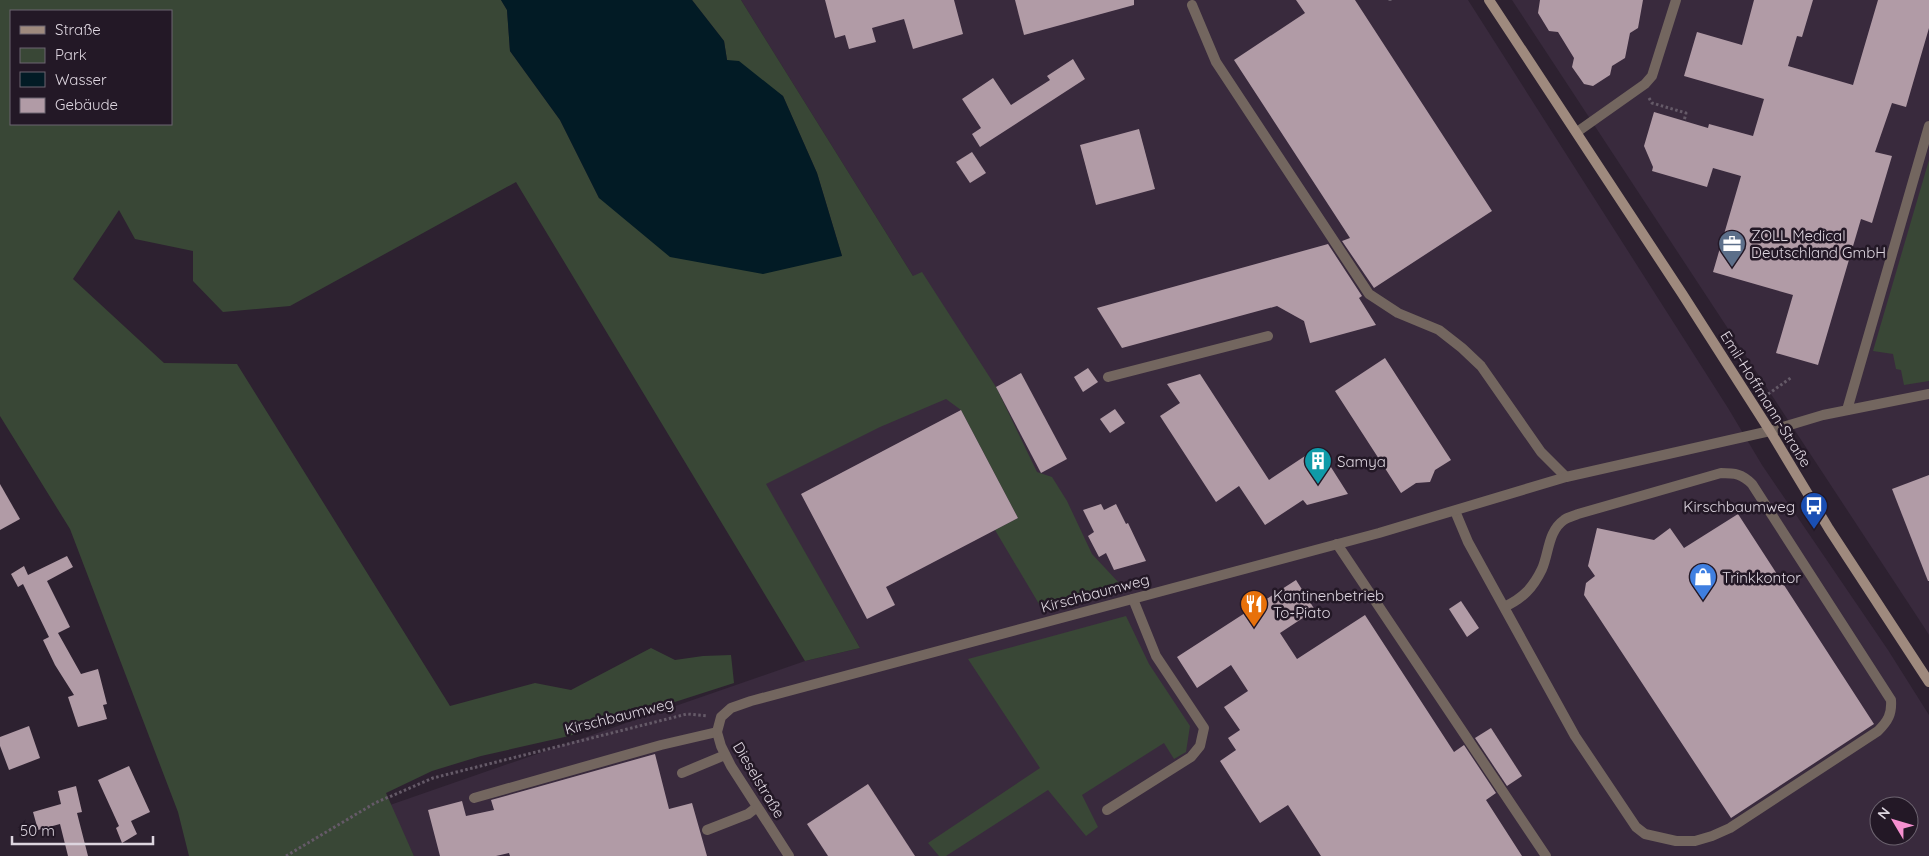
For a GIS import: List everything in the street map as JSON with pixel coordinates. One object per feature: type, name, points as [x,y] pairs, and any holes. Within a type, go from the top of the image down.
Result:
[{"type":"street","name":"Emil-Hoffmann-Straße","points":[[1490,0],[1770,431],[1828,529],[1929,682]]},
{"type":"street","points":[[1577,132],[1650,79],[1654,72],[1676,0]]},
{"type":"street","points":[[1192,5],[1216,62],[1369,294],[1398,313],[1439,330],[1462,348],[1481,366],[1541,452],[1566,477]]},
{"type":"street","points":[[1847,410],[1929,126]]},
{"type":"street","points":[[1108,377],[1268,336]]},
{"type":"street","name":"Kirschbaumweg","points":[[721,717],[731,708],[750,701],[1337,544],[1566,477],[1770,431],[1824,415],[1929,394]]},
{"type":"street","points":[[1455,511],[1468,542],[1575,736],[1636,827],[1645,834],[1676,842],[1695,842],[1730,828],[1878,731],[1887,722],[1892,711],[1891,700],[1752,484],[1744,476],[1734,473],[1712,476],[1578,514],[1564,520],[1554,531],[1542,568],[1532,585],[1518,600],[1504,607]]},
{"type":"street","points":[[1337,544],[1546,856]]},
{"type":"street","points":[[1107,810],[1191,757],[1200,746],[1204,728],[1156,656],[1133,599]]},
{"type":"street","name":"Dieselstraße","points":[[721,717],[717,732],[725,755],[789,856]]},
{"type":"street","points":[[474,798],[660,745],[717,732]]},
{"type":"street","points":[[682,773],[725,755]]},
{"type":"street","points":[[707,830],[748,814],[757,807]]},
{"type":"path","points":[[1641,87],[1652,103],[1686,114],[1684,121]]},
{"type":"path","points":[[1767,394],[1792,378]]},
{"type":"path","name":"Kirschbaumweg","points":[[286,856],[375,803],[434,778],[687,714],[721,717]]},
{"type":"shaded area","points":[[741,0],[1468,0],[1728,408],[1762,465],[1888,650],[1929,715],[1929,856],[414,856],[390,805],[805,661],[860,648],[717,401],[913,276]]},
{"type":"shaded area","points":[[1512,0],[1929,0],[1929,635],[1924,627]]},
{"type":"green space","points":[[0,0],[501,0],[507,10],[510,51],[560,120],[599,198],[842,256],[817,173],[783,96],[727,60],[724,41],[692,0],[741,0],[913,276],[922,272],[996,387],[1037,472],[1052,477],[1067,501],[1092,554],[1120,584],[1039,604],[995,530],[1018,518],[961,410],[946,399],[880,427],[766,484],[860,648],[805,661],[516,182],[290,306],[223,312],[193,281],[193,251],[135,239],[119,210],[73,279],[164,363],[237,364],[450,706],[535,683],[571,690],[651,648],[675,660],[731,655],[734,683],[569,736],[481,756],[432,771],[386,793],[414,856],[189,856],[178,812],[70,529],[0,416]]},
{"type":"green space","points":[[1929,160],[1929,381],[1904,385],[1901,370],[1896,369],[1893,354],[1873,351]]},
{"type":"green space","points":[[1126,616],[1149,664],[1190,726],[1186,752],[1174,759],[1164,743],[1082,795],[1098,827],[1086,836],[1048,790],[946,856],[939,856],[928,843],[1040,768],[968,659]]},
{"type":"water","points":[[501,0],[692,0],[724,41],[727,60],[739,61],[783,96],[817,173],[842,256],[763,274],[670,257],[599,198],[560,120],[510,51],[507,10]]},
{"type":"building","points":[[825,0],[954,0],[963,34],[913,49],[904,19],[872,28],[876,42],[849,49],[845,35],[835,38]]},
{"type":"building","points":[[1015,0],[1134,0],[1134,5],[1024,35]]},
{"type":"building","points":[[1296,0],[1355,0],[1492,211],[1374,288],[1342,241],[1350,238],[1234,60],[1305,13]]},
{"type":"building","points":[[1540,0],[1643,0],[1638,28],[1630,33],[1625,58],[1612,66],[1610,75],[1593,86],[1584,84],[1572,67],[1574,58],[1558,32],[1549,31],[1538,13]]},
{"type":"building","points":[[1754,0],[1813,0],[1802,37],[1797,36],[1788,66],[1853,85],[1878,0],[1929,0],[1929,28],[1906,107],[1892,103],[1875,152],[1892,156],[1872,223],[1861,219],[1818,365],[1776,353],[1793,295],[1713,272],[1741,176],[1713,168],[1707,187],[1652,171],[1653,167],[1644,146],[1654,112],[1708,128],[1709,124],[1753,136],[1764,99],[1684,76],[1697,32],[1742,45]]},
{"type":"building","points":[[1073,59],[1085,79],[980,147],[972,134],[981,128],[962,99],[993,78],[1011,105],[1050,80],[1047,76]]},
{"type":"building","points":[[1139,129],[1155,189],[1096,205],[1080,145]]},
{"type":"building","points":[[972,152],[986,173],[970,183],[956,162]]},
{"type":"building","points":[[1328,244],[1362,296],[1359,298],[1376,325],[1310,343],[1304,321],[1277,306],[1122,348],[1097,308]]},
{"type":"building","points":[[1385,358],[1451,460],[1435,470],[1430,482],[1416,483],[1401,493],[1335,391]]},
{"type":"building","points":[[1088,368],[1098,382],[1083,392],[1074,377]]},
{"type":"building","points":[[1021,373],[1067,459],[1041,473],[996,387]]},
{"type":"building","points":[[1200,374],[1269,480],[1311,452],[1314,458],[1322,453],[1348,494],[1307,505],[1303,500],[1265,525],[1239,486],[1216,502],[1160,416],[1180,403],[1167,384]]},
{"type":"building","points":[[1115,409],[1125,423],[1110,433],[1100,419]]},
{"type":"building","points":[[961,410],[1018,518],[886,587],[895,605],[867,619],[801,494]]},
{"type":"building","points":[[1929,475],[1929,581],[1928,581],[1892,489]]},
{"type":"building","points":[[0,484],[20,519],[0,530]]},
{"type":"building","points":[[1101,504],[1104,510],[1116,504],[1126,524],[1128,523],[1146,561],[1114,570],[1106,553],[1099,557],[1088,536],[1094,532],[1083,510]]},
{"type":"building","points":[[1738,514],[1874,724],[1731,818],[1584,595],[1586,583],[1595,576],[1588,566],[1597,528],[1654,540],[1670,528],[1684,548]]},
{"type":"building","points":[[67,556],[73,567],[47,581],[70,627],[58,633],[81,674],[98,669],[107,704],[103,705],[107,719],[78,727],[68,697],[74,695],[55,665],[43,640],[49,637],[23,584],[18,587],[11,574],[24,566],[28,575]]},
{"type":"building","points":[[1296,580],[1315,610],[1280,633],[1297,659],[1365,615],[1454,752],[1464,745],[1496,793],[1486,800],[1522,856],[1321,856],[1288,805],[1260,823],[1220,761],[1236,750],[1228,738],[1240,730],[1224,707],[1248,691],[1231,665],[1197,688],[1177,657]]},
{"type":"building","points":[[1461,601],[1479,628],[1467,637],[1449,609]]},
{"type":"building","points":[[29,726],[40,758],[9,770],[0,746],[0,737]]},
{"type":"building","points":[[1491,728],[1522,776],[1507,786],[1475,738]]},
{"type":"building","points":[[655,754],[669,809],[692,803],[707,856],[510,856],[509,853],[496,856],[440,856],[428,810],[462,801],[466,816],[494,810],[491,800]]},
{"type":"building","points":[[129,766],[150,812],[131,821],[137,834],[122,843],[116,828],[119,826],[98,780]]},
{"type":"building","points":[[868,784],[915,856],[828,856],[807,824]]},
{"type":"building","points":[[76,786],[82,812],[77,813],[88,856],[68,856],[60,824],[38,830],[33,812],[61,804],[58,791]]},
{"type":"place","name":"ZOLL Medical Deutschland GmbH","points":[[1732,268]]},
{"type":"place","name":"Samya","points":[[1318,485]]},
{"type":"place","name":"Kirschbaumweg","points":[[1814,530]]},
{"type":"place","name":"Trinkkontor","points":[[1703,601]]},
{"type":"place","name":"Kantinenbetrieb To-Piato","points":[[1254,628]]}]
